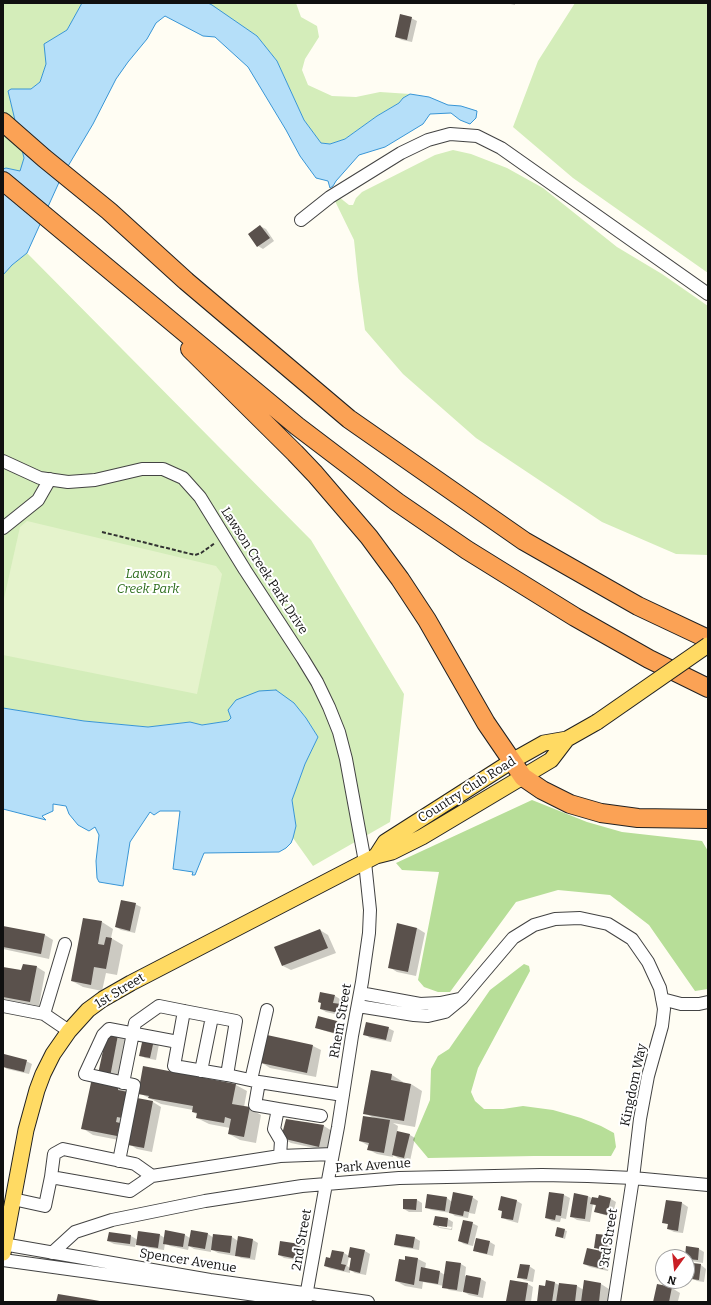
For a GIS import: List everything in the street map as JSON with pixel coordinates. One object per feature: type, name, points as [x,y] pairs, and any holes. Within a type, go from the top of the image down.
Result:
[{"type":"highway","points":[[3,122],[44,158],[109,211],[186,281],[349,418],[524,542],[638,606],[708,639]]},
{"type":"highway","points":[[3,181],[76,240],[102,264],[295,453],[357,521],[386,558],[427,620],[486,723],[523,777],[542,790],[570,804],[601,813],[638,818],[708,819]]},
{"type":"highway","points":[[102,264],[297,426],[397,502],[479,558],[575,617],[649,659],[708,688]]},
{"type":"highway","points":[[638,606],[708,636]]},
{"type":"main road","name":"Country Club Road","points":[[370,859],[384,842],[512,761],[544,743],[567,739],[597,722],[708,645]]},
{"type":"main road","name":"Country Club Road","points":[[370,859],[392,852],[422,837],[551,760],[567,739]]},
{"type":"main road","name":"1st Street","points":[[4,1247],[26,1130],[37,1090],[48,1064],[69,1031],[88,1010],[116,991],[370,859]]},
{"type":"street","points":[[301,220],[330,197],[401,154],[428,140],[450,134],[477,136],[501,148],[708,294]]},
{"type":"street","name":"Lawson Creek Park Drive","points":[[3,461],[40,478],[68,482],[95,480],[142,469],[163,469],[183,478],[200,497],[304,659],[317,682],[339,732],[370,859]]},
{"type":"street","points":[[3,528],[38,500],[50,479]]},
{"type":"street","name":"Rhem Street","points":[[326,1184],[333,1154],[369,932],[370,859]]},
{"type":"street","name":"Kingdom Way","points":[[358,1006],[428,1016],[445,1012],[462,998],[513,938],[534,925],[555,919],[580,918],[608,924],[632,939],[648,962],[660,988],[664,1009],[662,1026],[648,1076],[644,1097],[633,1178]]},
{"type":"street","points":[[44,1014],[65,944]]},
{"type":"street","points":[[360,993],[420,1004],[440,1003],[462,998]]},
{"type":"street","points":[[662,999],[681,1004],[699,1004],[708,1002]]},
{"type":"street","points":[[3,1006],[44,1014],[69,1031]]},
{"type":"street","points":[[123,1083],[135,1023],[159,1006],[236,1021],[226,1075]]},
{"type":"street","points":[[267,1010],[255,1081],[255,1105],[321,1116]]},
{"type":"street","points":[[184,1011],[174,1066],[343,1095]]},
{"type":"street","points":[[201,1071],[212,1016]]},
{"type":"street","points":[[119,1161],[134,1085],[85,1074],[103,1035],[109,1029],[178,1042]]},
{"type":"street","points":[[278,1109],[274,1129],[281,1141],[280,1156]]},
{"type":"street","points":[[13,1199],[45,1206],[54,1154],[63,1149],[135,1164],[152,1176]]},
{"type":"street","points":[[51,1177],[130,1191],[152,1176],[280,1156],[333,1154]]},
{"type":"street","name":"Park Avenue","points":[[52,1253],[75,1232],[112,1220],[212,1200],[280,1189],[326,1184],[399,1178],[542,1175],[633,1178],[708,1185]]},
{"type":"street","name":"3rd Street","points":[[614,1302],[633,1178]]},
{"type":"street","name":"2nd Street","points":[[306,1300],[326,1184]]},
{"type":"street","name":"Spencer Avenue","points":[[4,1247],[52,1253],[210,1280],[306,1300]]},
{"type":"street","name":"Spencer Avenue","points":[[3,1260],[306,1300],[368,1302]]},
{"type":"path","points":[[102,532],[195,555],[201,553],[225,537]]},
{"type":"green space","points":[[3,3],[82,3],[67,30],[45,44],[46,64],[40,82],[31,89],[11,89],[8,91],[24,158],[20,171],[6,168],[3,169]]},
{"type":"green space","points":[[208,3],[296,3],[301,17],[317,26],[319,37],[305,59],[302,70],[308,85],[332,96],[356,97],[380,92],[410,94],[345,139],[330,144],[321,143],[304,120],[277,61],[257,36]]},
{"type":"green space","points":[[575,3],[708,3],[708,273],[573,178],[513,127],[538,61]]},
{"type":"green space","points":[[453,150],[471,154],[507,168],[543,188],[617,247],[662,274],[708,306],[708,555],[676,554],[602,522],[476,438],[403,374],[365,330],[354,240],[335,201],[339,197],[349,205],[353,205],[356,198],[362,192],[435,155]]},
{"type":"green space","name":"Lawson Creek Park","points":[[27,253],[311,540],[404,694],[390,822],[313,866],[293,838],[296,826],[292,800],[305,764],[318,737],[294,703],[231,718],[228,721],[202,725],[190,722],[148,727],[84,721],[3,708],[3,275],[12,265]]},
{"type":"green space","points":[[27,521],[216,566],[222,574],[197,694],[3,655],[3,603],[20,527]]},
{"type":"green space","points":[[532,800],[587,822],[622,832],[702,841],[708,851],[708,989],[695,991],[649,925],[610,895],[558,890],[516,902],[450,992],[438,992],[424,987],[418,980],[439,872],[402,870],[396,863]]},
{"type":"green space","points":[[524,964],[529,966],[530,971],[478,1068],[471,1092],[475,1101],[484,1109],[503,1109],[523,1106],[553,1110],[581,1118],[614,1133],[616,1147],[611,1156],[428,1158],[413,1140],[430,1100],[431,1069],[438,1056],[449,1049],[490,990]]},
{"type":"water","points":[[82,3],[208,3],[212,5],[257,36],[277,61],[304,120],[321,143],[330,144],[345,139],[410,94],[429,97],[448,105],[461,106],[477,111],[476,118],[470,124],[460,120],[451,113],[430,114],[423,124],[385,147],[359,155],[330,188],[328,181],[316,178],[300,156],[248,67],[215,37],[203,36],[165,16],[156,23],[147,39],[116,79],[93,124],[61,178],[27,253],[12,265],[3,275],[3,169],[6,168],[20,171],[24,158],[8,91],[11,89],[31,89],[40,82],[46,64],[44,44],[67,30]]},
{"type":"water","points":[[276,690],[294,703],[318,737],[305,764],[292,800],[296,826],[293,838],[291,843],[286,848],[279,852],[204,853],[195,875],[192,875],[193,872],[173,869],[180,811],[160,811],[154,815],[150,812],[130,842],[123,886],[99,882],[97,878],[96,861],[99,835],[95,827],[89,831],[78,825],[69,814],[66,806],[53,804],[53,811],[42,816],[46,820],[3,809],[3,708],[84,721],[148,727],[190,722],[202,725],[228,721],[231,718],[228,710],[236,700],[259,691]]},
{"type":"building","points":[[400,14],[412,17],[407,40],[395,37]]},
{"type":"building","points":[[260,225],[270,238],[257,247],[248,234]]},
{"type":"building","points":[[121,900],[136,903],[130,931],[115,927]]},
{"type":"building","points":[[83,918],[102,921],[98,944],[104,945],[106,937],[112,938],[106,969],[94,967],[91,985],[71,981]]},
{"type":"building","points":[[397,923],[417,928],[408,972],[388,968]]},
{"type":"building","points":[[3,926],[45,934],[41,954],[3,947]]},
{"type":"building","points":[[320,929],[328,948],[282,966],[274,947]]},
{"type":"building","points":[[23,964],[37,966],[30,1002],[3,997],[3,967],[21,970]]},
{"type":"building","points":[[320,992],[335,995],[333,1003],[341,1004],[339,1013],[320,1009],[321,1003],[318,1002]]},
{"type":"building","points":[[318,1016],[337,1021],[334,1033],[315,1028]]},
{"type":"building","points":[[366,1022],[389,1027],[386,1040],[363,1035]]},
{"type":"building","points":[[107,1032],[118,1035],[110,1077],[98,1074]]},
{"type":"building","points":[[267,1035],[313,1045],[307,1073],[261,1063]]},
{"type":"building","points":[[143,1038],[154,1040],[150,1058],[139,1056]]},
{"type":"building","points":[[4,1054],[27,1060],[24,1072],[3,1067]]},
{"type":"building","points":[[143,1066],[236,1084],[232,1104],[250,1107],[244,1137],[228,1134],[231,1119],[225,1117],[224,1123],[196,1118],[197,1113],[192,1112],[193,1106],[148,1098],[149,1096],[138,1094]]},
{"type":"building","points":[[371,1070],[392,1074],[391,1080],[411,1084],[404,1121],[363,1114]]},
{"type":"building","points":[[92,1078],[119,1084],[118,1090],[128,1092],[122,1118],[117,1117],[116,1122],[120,1123],[117,1136],[81,1129]]},
{"type":"building","points":[[137,1098],[153,1101],[144,1148],[128,1145]]},
{"type":"building","points":[[363,1116],[390,1120],[384,1153],[367,1150],[369,1143],[359,1141]]},
{"type":"building","points":[[286,1119],[324,1125],[319,1147],[281,1138]]},
{"type":"building","points":[[397,1131],[410,1134],[404,1158],[392,1155]]},
{"type":"building","points":[[453,1192],[473,1196],[469,1212],[464,1211],[463,1216],[449,1213]]},
{"type":"building","points":[[549,1192],[564,1194],[561,1216],[556,1215],[555,1220],[545,1218]]},
{"type":"building","points":[[574,1193],[588,1196],[585,1219],[570,1217]]},
{"type":"building","points":[[427,1194],[447,1197],[445,1211],[425,1208]]},
{"type":"building","points":[[599,1195],[611,1198],[607,1215],[594,1212],[596,1205],[590,1204],[592,1197],[598,1198]]},
{"type":"building","points":[[501,1196],[517,1200],[513,1220],[501,1218],[502,1211],[498,1210]]},
{"type":"building","points":[[403,1199],[417,1199],[416,1210],[403,1209]]},
{"type":"building","points":[[666,1200],[682,1202],[678,1231],[667,1229],[668,1224],[662,1223]]},
{"type":"building","points":[[435,1216],[448,1218],[447,1227],[433,1225]]},
{"type":"building","points":[[463,1220],[473,1222],[468,1244],[458,1241]]},
{"type":"building","points":[[557,1227],[565,1229],[563,1238],[555,1236]]},
{"type":"building","points":[[165,1230],[185,1234],[183,1247],[163,1244]]},
{"type":"building","points":[[191,1230],[208,1233],[205,1249],[188,1246]]},
{"type":"building","points":[[138,1231],[160,1234],[158,1248],[136,1245]]},
{"type":"building","points":[[109,1232],[131,1235],[130,1244],[107,1241]]},
{"type":"building","points":[[213,1234],[232,1236],[230,1253],[211,1250]]},
{"type":"building","points":[[396,1234],[415,1237],[413,1248],[394,1245]]},
{"type":"building","points":[[596,1234],[608,1235],[607,1250],[594,1248]]},
{"type":"building","points":[[238,1236],[253,1239],[250,1258],[235,1256]]},
{"type":"building","points":[[476,1238],[490,1241],[487,1254],[473,1251]]},
{"type":"building","points":[[280,1241],[300,1244],[297,1259],[278,1255]]},
{"type":"building","points":[[686,1246],[699,1248],[698,1260],[695,1260],[695,1249],[686,1249]]},
{"type":"building","points":[[350,1247],[365,1250],[360,1273],[349,1270],[351,1258],[348,1257]]},
{"type":"building","points":[[587,1248],[606,1252],[603,1269],[583,1264]]},
{"type":"building","points":[[332,1250],[344,1252],[341,1264],[346,1265],[344,1271],[324,1266],[326,1257],[330,1258]]},
{"type":"building","points":[[405,1256],[418,1258],[414,1285],[395,1281],[399,1259],[405,1260]]},
{"type":"building","points":[[446,1261],[461,1263],[457,1290],[442,1288]]},
{"type":"building","points":[[695,1263],[701,1264],[699,1280],[695,1280]]},
{"type":"building","points":[[520,1264],[530,1265],[527,1279],[517,1278]]},
{"type":"building","points":[[421,1267],[440,1271],[438,1284],[419,1281]]},
{"type":"building","points":[[466,1275],[481,1278],[478,1295],[463,1292]]},
{"type":"building","points":[[510,1280],[528,1283],[525,1302],[506,1301]]},
{"type":"building","points":[[546,1280],[555,1282],[552,1302],[537,1302],[539,1285],[545,1286]]},
{"type":"building","points":[[584,1280],[601,1283],[599,1302],[581,1302]]},
{"type":"building","points":[[559,1283],[577,1285],[575,1302],[556,1302]]},
{"type":"building","points":[[656,1289],[672,1289],[669,1302],[653,1302]]},
{"type":"building","points":[[58,1294],[100,1301],[100,1302],[56,1302]]}]
